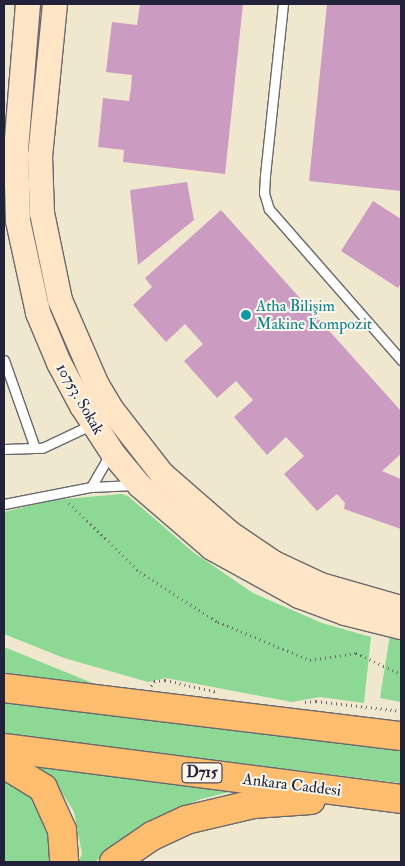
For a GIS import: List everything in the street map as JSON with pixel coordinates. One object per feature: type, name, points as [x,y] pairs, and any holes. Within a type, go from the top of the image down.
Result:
[{"type":"highway","points":[[4,688],[401,736]]},
{"type":"highway","name":"Ankara Caddesi","points":[[4,748],[401,799]]},
{"type":"highway","points":[[4,764],[43,788],[62,830],[64,862]]},
{"type":"highway","points":[[114,862],[169,827],[207,814],[245,805],[323,800],[401,806]]},
{"type":"street","name":"10753. Sokak","points":[[28,4],[16,149],[21,242],[47,336],[99,434],[140,486],[191,532],[256,575],[325,606],[401,627]]},
{"type":"street","name":"10753. Sokak","points":[[56,4],[40,156],[42,213],[60,300],[97,385],[112,410],[162,474],[231,534],[274,563],[321,585],[401,608]]},
{"type":"lane","points":[[283,4],[265,176],[264,193],[269,209],[401,360]]},
{"type":"lane","points":[[4,360],[35,448]]},
{"type":"lane","points":[[4,449],[42,448],[99,434],[106,460],[91,487]]},
{"type":"lane","points":[[4,504],[57,492],[91,487],[140,486]]},
{"type":"path","points":[[57,492],[140,572],[218,622],[310,660],[356,653],[401,674]]},
{"type":"path","points":[[150,688],[154,681],[165,680],[220,692]]},
{"type":"path","points":[[300,703],[316,701],[401,711]]},
{"type":"green space","points":[[122,494],[128,496],[193,552],[253,593],[322,623],[371,637],[364,703],[320,697],[292,702],[166,678],[148,682],[64,658],[4,634],[4,512],[53,500]]},
{"type":"green space","points":[[391,628],[401,630],[401,702],[380,698]]},
{"type":"green space","points":[[4,647],[100,686],[4,674]]},
{"type":"green space","points":[[4,699],[401,745],[401,783],[4,735]]},
{"type":"green space","points":[[21,757],[251,787],[201,799],[154,819],[118,841],[95,862],[78,862],[82,854],[74,812],[61,791]]},
{"type":"green space","points":[[4,772],[40,802],[56,833],[52,862],[4,862]]},
{"type":"building","points":[[140,4],[243,4],[225,174],[123,162],[124,150],[98,147],[103,98],[129,101],[131,88],[132,75],[106,72],[112,22],[137,25]]},
{"type":"building","points":[[327,4],[401,4],[401,191],[309,181]]},
{"type":"building","points":[[187,182],[194,220],[138,265],[130,190]]},
{"type":"building","points":[[373,201],[401,219],[401,283],[398,288],[341,251]]},
{"type":"building","points":[[221,210],[401,411],[401,454],[382,471],[401,479],[401,529],[344,509],[345,503],[337,494],[317,511],[284,474],[304,456],[286,437],[267,455],[234,417],[253,400],[236,381],[217,398],[184,361],[203,344],[185,324],[166,342],[133,305],[152,287],[145,278]]},
{"type":"place","name":"Atha Bilişim Makine Kompozit","points":[[246,315]]}]
